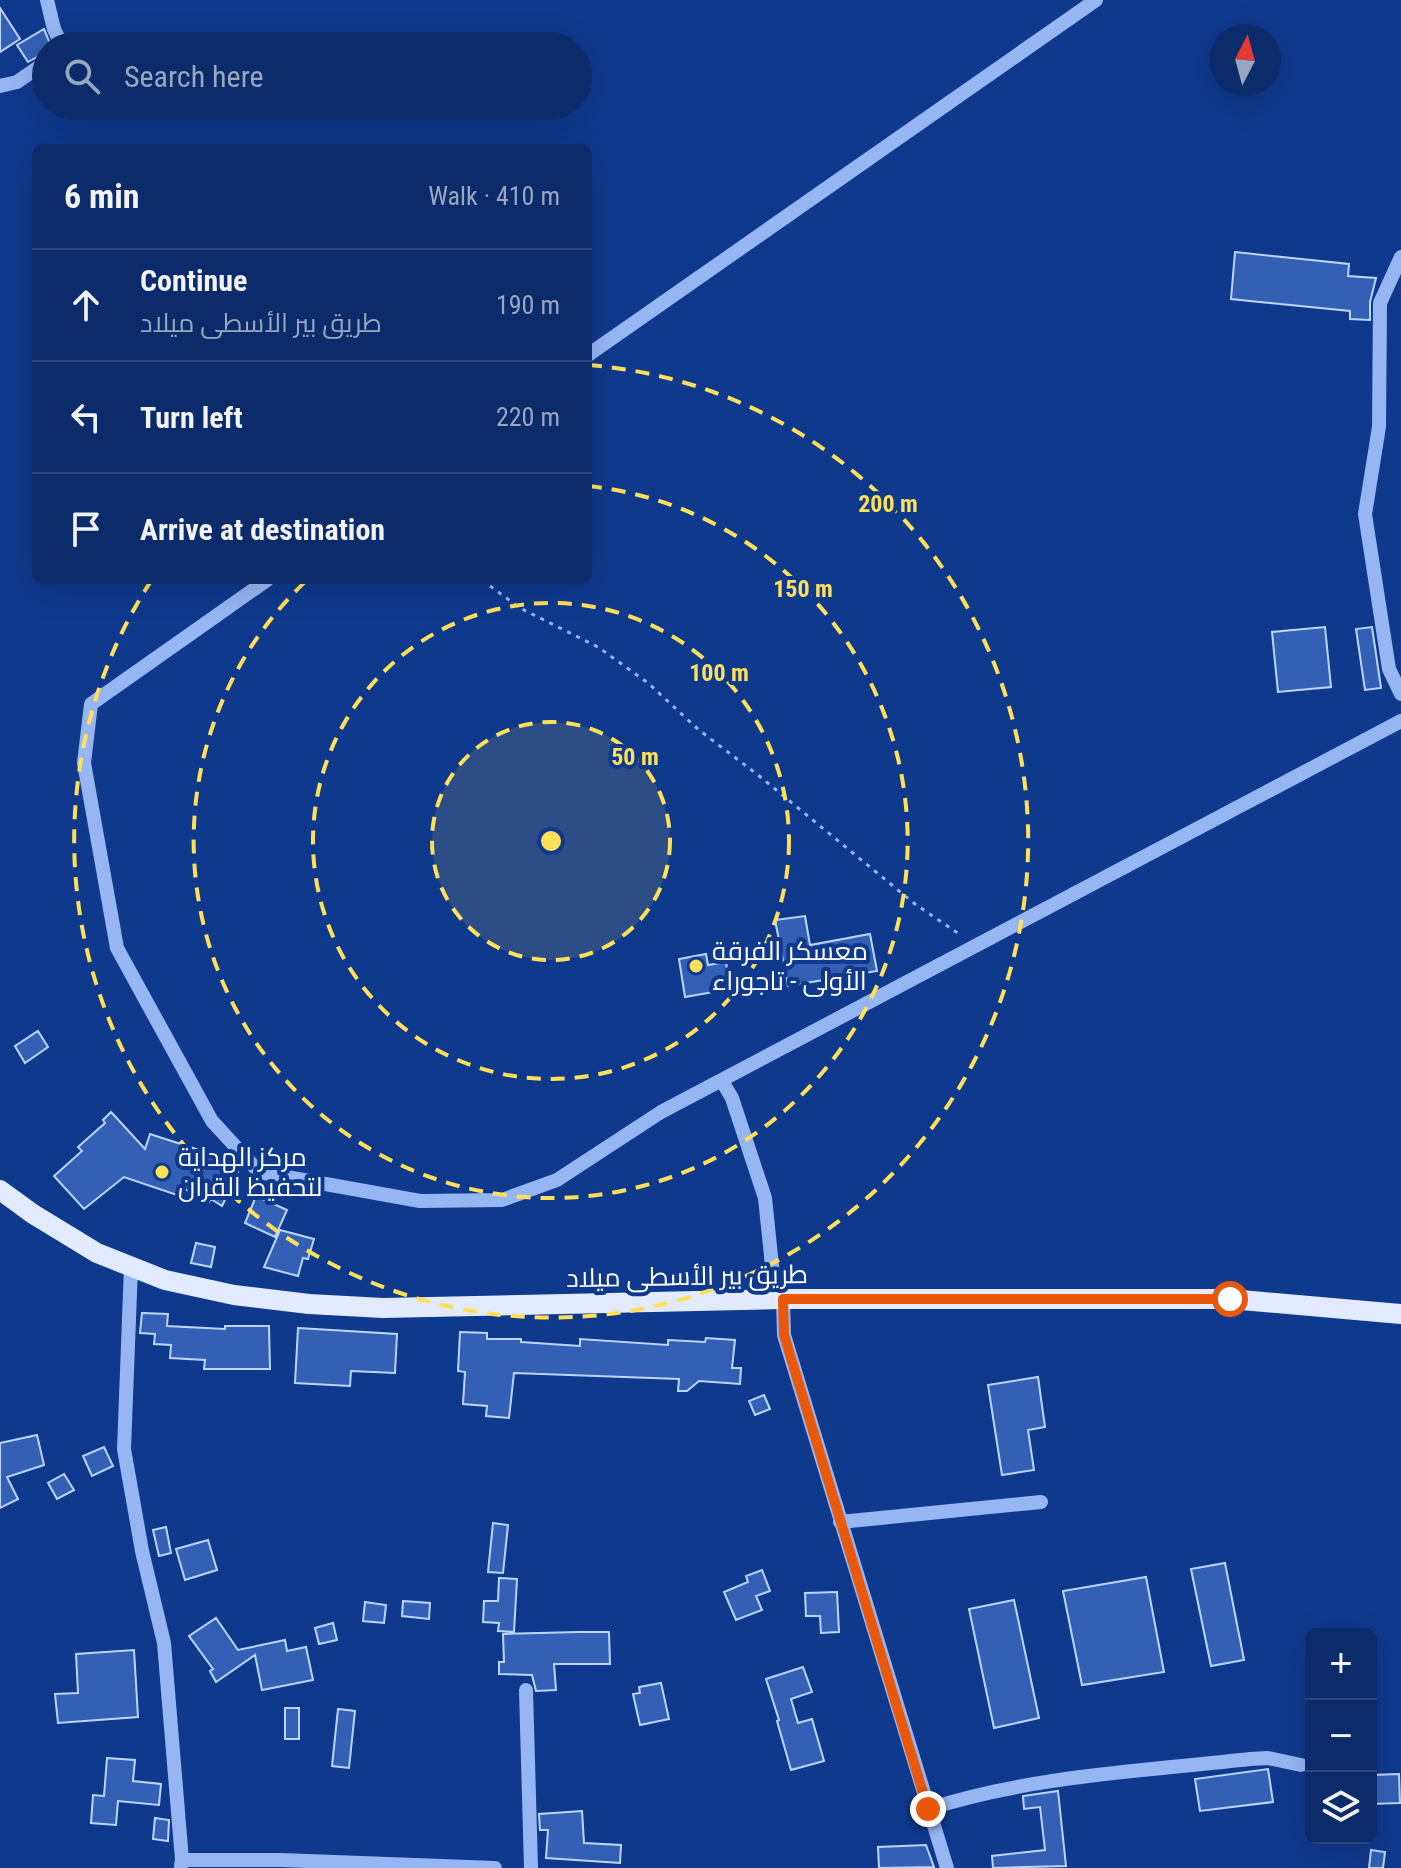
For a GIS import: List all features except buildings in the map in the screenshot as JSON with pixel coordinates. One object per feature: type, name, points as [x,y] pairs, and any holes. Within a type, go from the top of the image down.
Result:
[{"type":"main road","name":"طريق بير الأسطى ميلاد","points":[[0,1190],[97,1253],[165,1280],[234,1295],[354,1306],[502,1307],[783,1299],[1230,1299],[1401,1314]]},
{"type":"street","points":[[47,0],[55,32]]},
{"type":"street","points":[[592,352],[1096,0]]},
{"type":"street","points":[[0,86],[17,82],[32,72]]},
{"type":"street","points":[[1401,257],[1380,303],[1379,427],[1365,514],[1389,669],[1401,694]]},
{"type":"street","points":[[261,584],[91,704],[84,763],[117,948],[212,1121],[259,1172],[420,1201],[502,1200],[557,1180],[661,1112],[1401,721]]},
{"type":"street","points":[[722,1081],[732,1098],[765,1198],[773,1275],[783,1299],[784,1335],[947,1868]]},
{"type":"street","points":[[131,1267],[124,1449],[142,1551],[164,1643],[181,1864],[281,1860],[495,1868]]},
{"type":"street","points":[[840,1522],[1041,1502]]},
{"type":"street","points":[[526,1690],[531,1868]]},
{"type":"street","points":[[928,1809],[988,1792],[1062,1780],[1250,1759],[1268,1758],[1301,1765]]},
{"type":"path","points":[[487,584],[520,608],[598,647],[648,683],[699,730],[915,904],[969,941]]},
{"type":"place","name":"معسكر الفرقة الأولى - تاجوراء","points":[[696,966]]},
{"type":"place","name":"مركز الهداية لتحفيظ القران","points":[[162,1172]]},
{"type":"route","points":[[928,1809],[784,1335],[783,1299],[1230,1299]]}]
